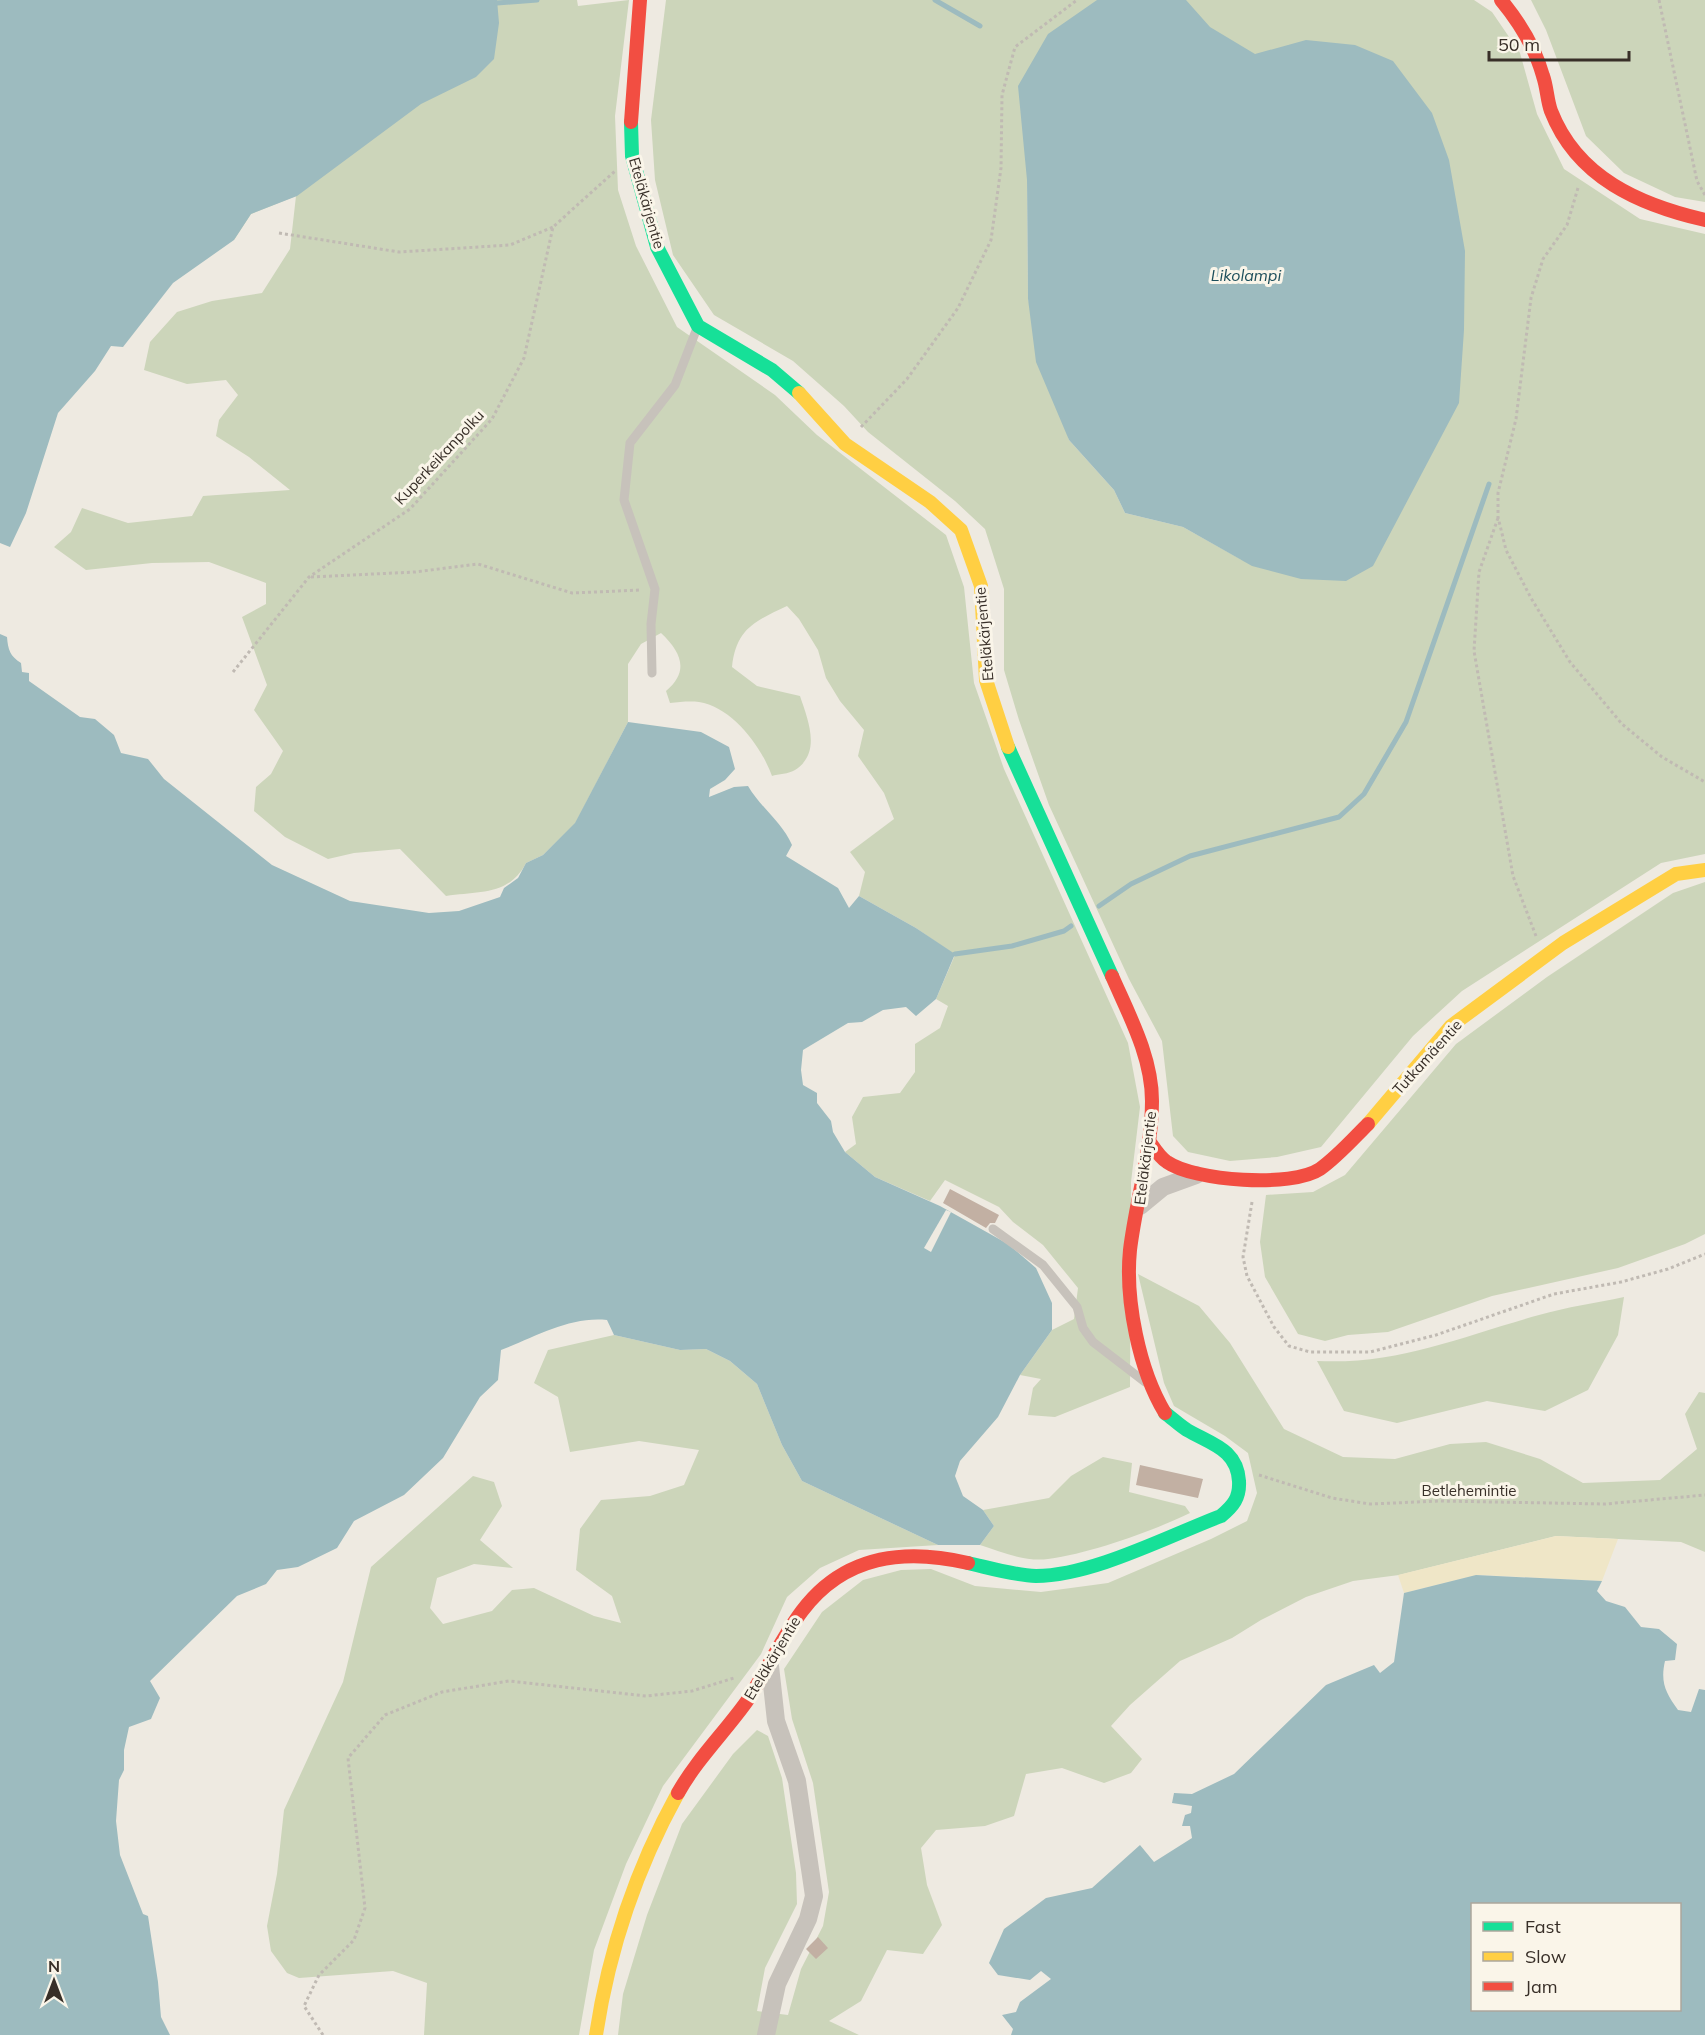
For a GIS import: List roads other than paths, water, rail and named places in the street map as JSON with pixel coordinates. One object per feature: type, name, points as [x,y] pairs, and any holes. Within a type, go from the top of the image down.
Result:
[{"type":"street","name":"Eteläkärjentie","points":[[596,2035],[614,1941],[633,1891],[670,1808],[701,1759],[770,1666],[794,1618],[813,1595],[833,1579],[866,1563],[914,1553],[990,1570],[1054,1575],[1134,1552],[1221,1516],[1233,1506],[1240,1493],[1238,1466],[1220,1446],[1185,1429],[1164,1412],[1152,1387],[1134,1325],[1130,1300],[1130,1251],[1140,1206],[1152,1099],[1142,1045],[1070,880],[1011,757],[987,680],[981,586],[961,530],[930,502],[845,444],[806,398],[772,370],[698,326],[657,247],[632,156],[631,117],[639,0]]},
{"type":"street","points":[[1501,0],[1530,40],[1543,74],[1551,112],[1569,147],[1582,163],[1611,186],[1643,203],[1705,220]]},
{"type":"street","name":"Tutkamäentie","points":[[1149,1141],[1166,1162],[1196,1175],[1252,1179],[1296,1177],[1320,1170],[1366,1126],[1451,1026],[1544,957],[1676,874],[1705,870]]},
{"type":"street","points":[[1140,1206],[1163,1186],[1196,1175]]},
{"type":"street","points":[[766,2035],[777,1984],[808,1919],[814,1896],[797,1781],[776,1721],[770,1666]]},
{"type":"lane","points":[[652,673],[651,624],[655,589],[624,500],[630,443],[675,386],[698,326]]},
{"type":"lane","points":[[993,1229],[1043,1265],[1077,1307],[1083,1328],[1093,1342],[1152,1387]]},
{"type":"water","points":[[0,0],[497,0],[499,23],[494,59],[476,77],[421,104],[297,196],[251,214],[234,240],[173,283],[123,347],[111,346],[95,371],[58,413],[26,513],[10,547],[0,543]]},
{"type":"water","name":"Likolampi","points":[[1097,0],[1186,0],[1210,27],[1255,54],[1306,40],[1355,45],[1393,61],[1432,113],[1449,160],[1465,251],[1464,330],[1459,403],[1373,566],[1346,581],[1301,579],[1252,566],[1183,527],[1125,513],[1114,490],[1069,440],[1036,362],[1028,299],[1027,180],[1018,86],[1048,34]]},
{"type":"water","points":[[0,634],[7,637],[10,652],[21,663],[22,672],[29,673],[29,681],[80,717],[95,719],[114,735],[121,753],[148,759],[164,779],[272,865],[350,901],[429,913],[459,911],[500,897],[504,888],[518,878],[526,863],[543,855],[575,823],[628,722],[701,732],[729,747],[735,769],[725,780],[710,789],[709,797],[734,787],[748,786],[788,837],[792,845],[786,856],[838,888],[849,908],[859,896],[916,928],[955,954],[936,999],[916,1016],[906,1007],[883,1010],[862,1022],[848,1023],[803,1050],[801,1070],[803,1085],[817,1093],[817,1103],[831,1121],[833,1132],[845,1152],[875,1177],[940,1206],[1008,1244],[1036,1268],[1052,1303],[1052,1330],[1020,1375],[998,1417],[960,1461],[955,1476],[963,1496],[983,1510],[994,1526],[980,1545],[938,1545],[802,1481],[782,1445],[757,1384],[730,1361],[706,1349],[680,1350],[614,1335],[607,1320],[593,1320],[566,1324],[501,1350],[498,1380],[480,1397],[443,1458],[404,1495],[354,1521],[337,1548],[298,1567],[277,1570],[266,1584],[237,1596],[150,1681],[160,1698],[151,1719],[129,1727],[124,1750],[124,1770],[119,1780],[116,1821],[120,1855],[143,1914],[148,1916],[161,2017],[170,2035],[0,2035]]},
{"type":"water","points":[[1476,1575],[1602,1581],[1597,1591],[1606,1601],[1625,1607],[1641,1627],[1659,1629],[1677,1644],[1675,1660],[1665,1661],[1663,1676],[1670,1698],[1678,1710],[1691,1712],[1699,1689],[1705,1690],[1705,2035],[1011,2035],[1013,2029],[1002,2015],[1016,2012],[1020,2002],[1051,1979],[1041,1971],[1030,1980],[998,1975],[989,1963],[1004,1929],[1046,1898],[1092,1888],[1140,1845],[1154,1862],[1192,1838],[1190,1826],[1182,1826],[1185,1815],[1191,1813],[1192,1806],[1172,1803],[1174,1793],[1192,1794],[1234,1774],[1326,1685],[1374,1665],[1380,1673],[1394,1662],[1404,1593]]},
{"type":"waterway","points":[[497,3],[537,0]]},
{"type":"waterway","points":[[935,0],[980,26]]},
{"type":"waterway","points":[[1099,906],[1131,884],[1190,856],[1339,817],[1364,794],[1406,722],[1489,484]]},
{"type":"waterway","points":[[955,954],[1012,946],[1064,931],[1071,926]]}]
